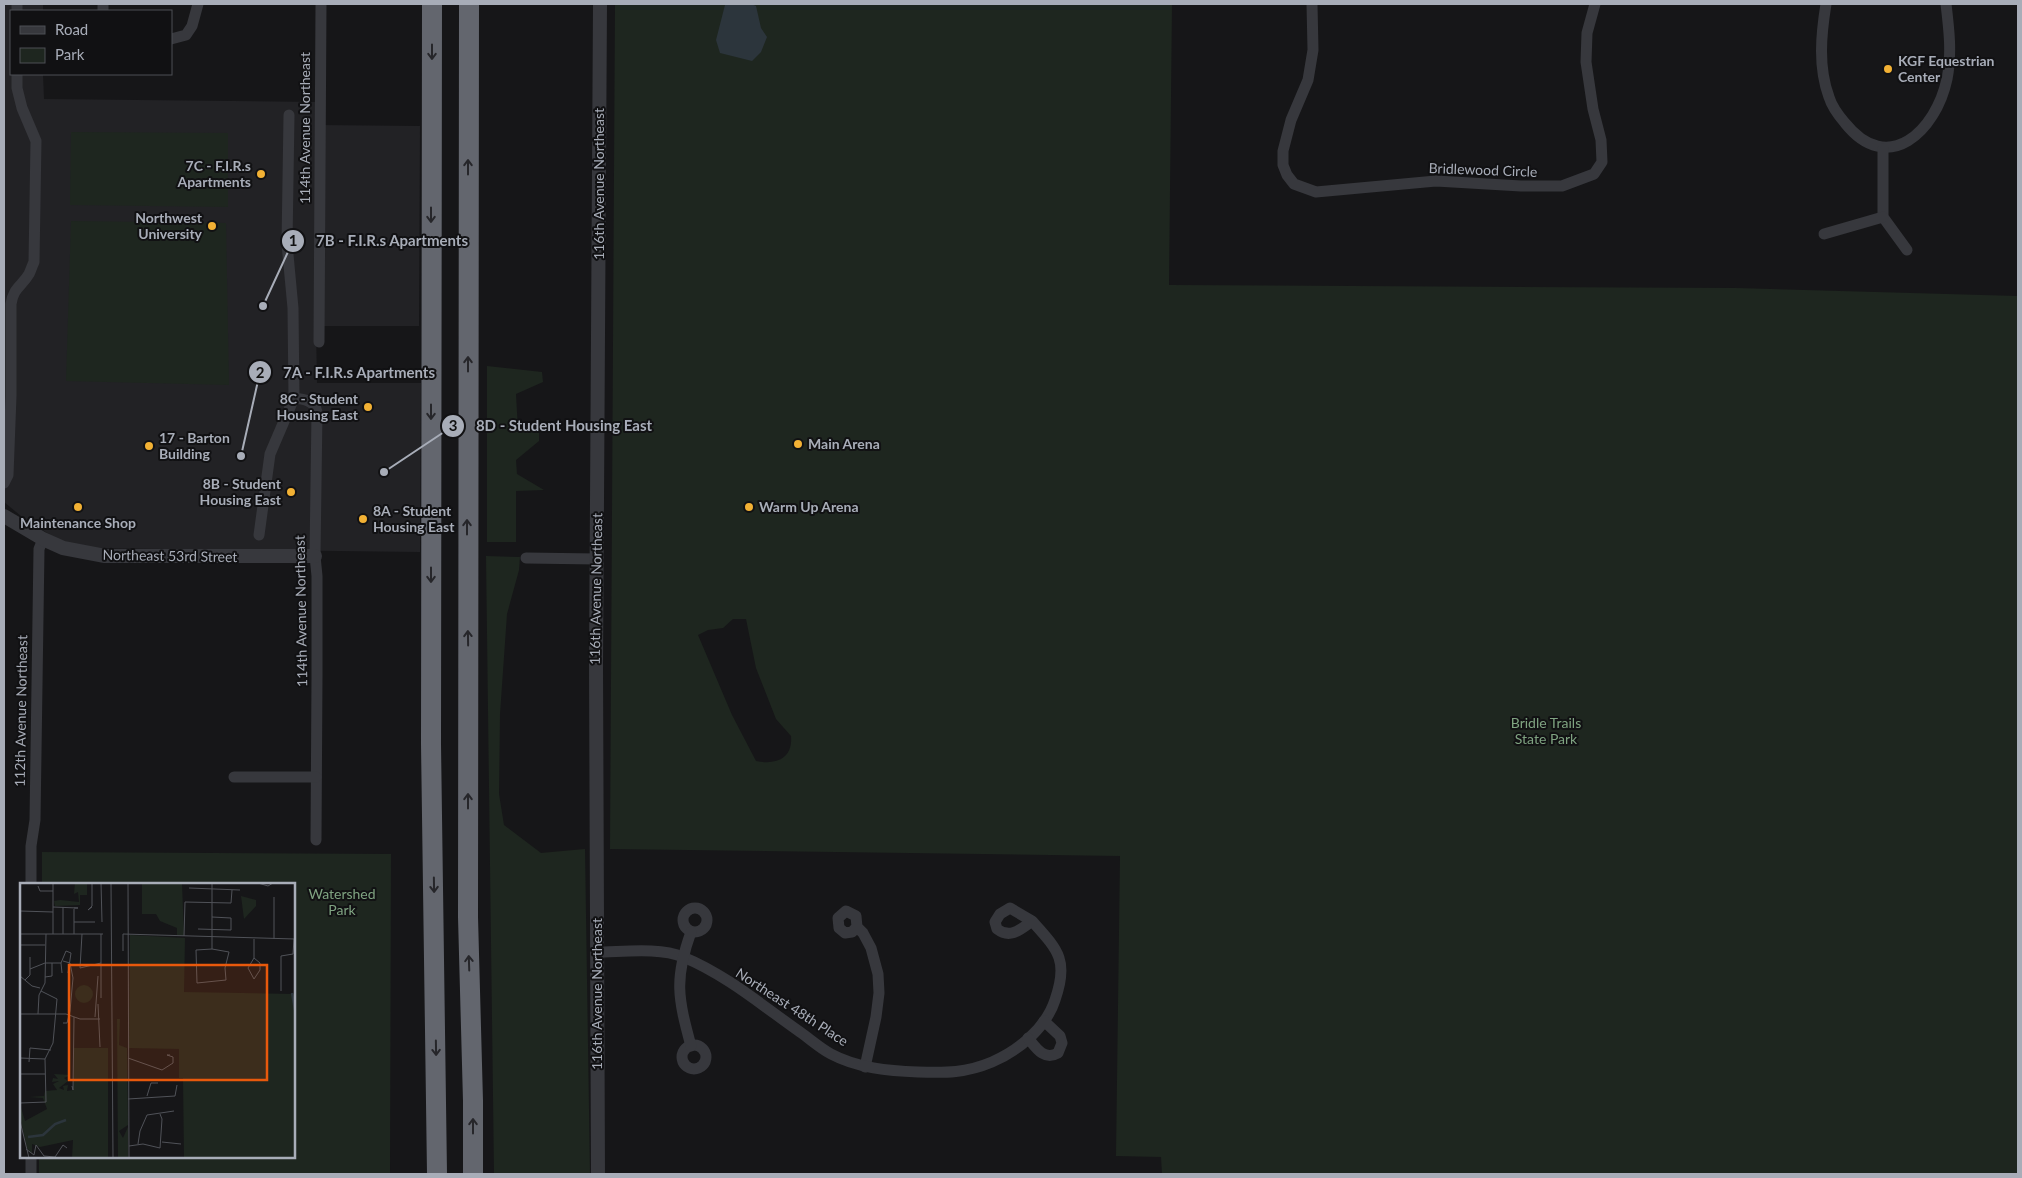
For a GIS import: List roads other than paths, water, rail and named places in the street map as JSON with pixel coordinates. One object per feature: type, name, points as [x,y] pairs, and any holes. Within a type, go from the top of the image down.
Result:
[{"type":"highway","points":[[432,4],[431,744],[437,1174]]},
{"type":"highway","points":[[469,4],[468,917],[473,1174]]},
{"type":"street","points":[[172,39],[186,34],[192,26],[198,4]]},
{"type":"street","name":"114th Avenue Northeast","points":[[319,342],[321,4]]},
{"type":"street","name":"116th Avenue Northeast","points":[[598,1174],[596,952],[600,4]]},
{"type":"street","name":"Bridlewood Circle","points":[[1312,4],[1313,50],[1308,80],[1291,120],[1283,151],[1283,165],[1291,180],[1299,186],[1316,192],[1436,181],[1528,187],[1562,186],[1594,174],[1602,162],[1601,140],[1593,109],[1586,53],[1587,33],[1595,4]]},
{"type":"street","points":[[1826,4],[1821,37],[1822,64],[1829,98],[1839,116],[1854,134],[1868,143],[1883,149],[1901,145],[1915,136],[1929,120],[1941,96],[1947,81],[1950,56],[1946,4]]},
{"type":"street","points":[[4,483],[8,475],[12,296],[18,285],[29,274],[34,262],[36,141],[22,108],[18,88],[18,75]]},
{"type":"street","points":[[259,534],[270,454],[294,398],[293,308],[287,244],[289,115]]},
{"type":"street","points":[[1883,149],[1882,217],[1907,250]]},
{"type":"street","points":[[1824,234],[1882,217]]},
{"type":"street","name":"114th Avenue Northeast","points":[[294,398],[311,402],[317,412],[315,556],[317,576],[316,840]]},
{"type":"street","name":"Northeast 53rd Street","points":[[4,516],[62,548],[105,556],[315,556]]},
{"type":"street","name":"112th Avenue Northeast","points":[[31,883],[31,846],[35,820],[39,549],[43,539]]},
{"type":"street","points":[[526,558],[597,559]]},
{"type":"street","points":[[234,777],[316,777]]},
{"type":"street","points":[[1028,1038],[1043,1054],[1051,1056],[1058,1053],[1062,1043],[1060,1036],[1040,1026],[1054,1005],[1062,974],[1060,960],[1054,947],[1032,921]]},
{"type":"street","points":[[857,927],[863,933],[871,948],[878,974],[879,993],[876,1017],[865,1067]]},
{"type":"street","points":[[691,932],[682,956],[679,975],[680,1002],[691,1046]]},
{"type":"street","name":"Northeast 48th Place","points":[[596,952],[664,952],[682,956],[734,986],[831,1054],[865,1067],[943,1073],[972,1070],[1001,1058],[1028,1038],[1040,1026]]},
{"type":"street","points":[[31,1158],[31,1174]]},
{"type":"place","name":"KGF Equestrian Center","points":[[1888,69]]},
{"type":"place","name":"7C - F.I.R.s Apartments","points":[[261,174]]},
{"type":"place","name":"Northwest University","points":[[212,226]]},
{"type":"place","name":"7B - F.I.R.s Apartments","points":[[263,306]]},
{"type":"place","name":"8C - Student Housing East","points":[[368,407]]},
{"type":"place","name":"Main Arena","points":[[798,444]]},
{"type":"place","name":"17 - Barton Building","points":[[149,446]]},
{"type":"place","name":"7A - F.I.R.s Apartments","points":[[241,456]]},
{"type":"place","name":"8D - Student Housing East","points":[[384,472]]},
{"type":"place","name":"8B - Student Housing East","points":[[291,492]]},
{"type":"place","name":"Maintenance Shop","points":[[78,507]]},
{"type":"place","name":"Warm Up Arena","points":[[749,507]]},
{"type":"place","name":"8A - Student Housing East","points":[[363,519]]},
{"type":"park label","name":"Bridle Trails State Park","points":[[1546,732]]},
{"type":"park label","name":"Watershed Park","points":[[342,902]]}]
